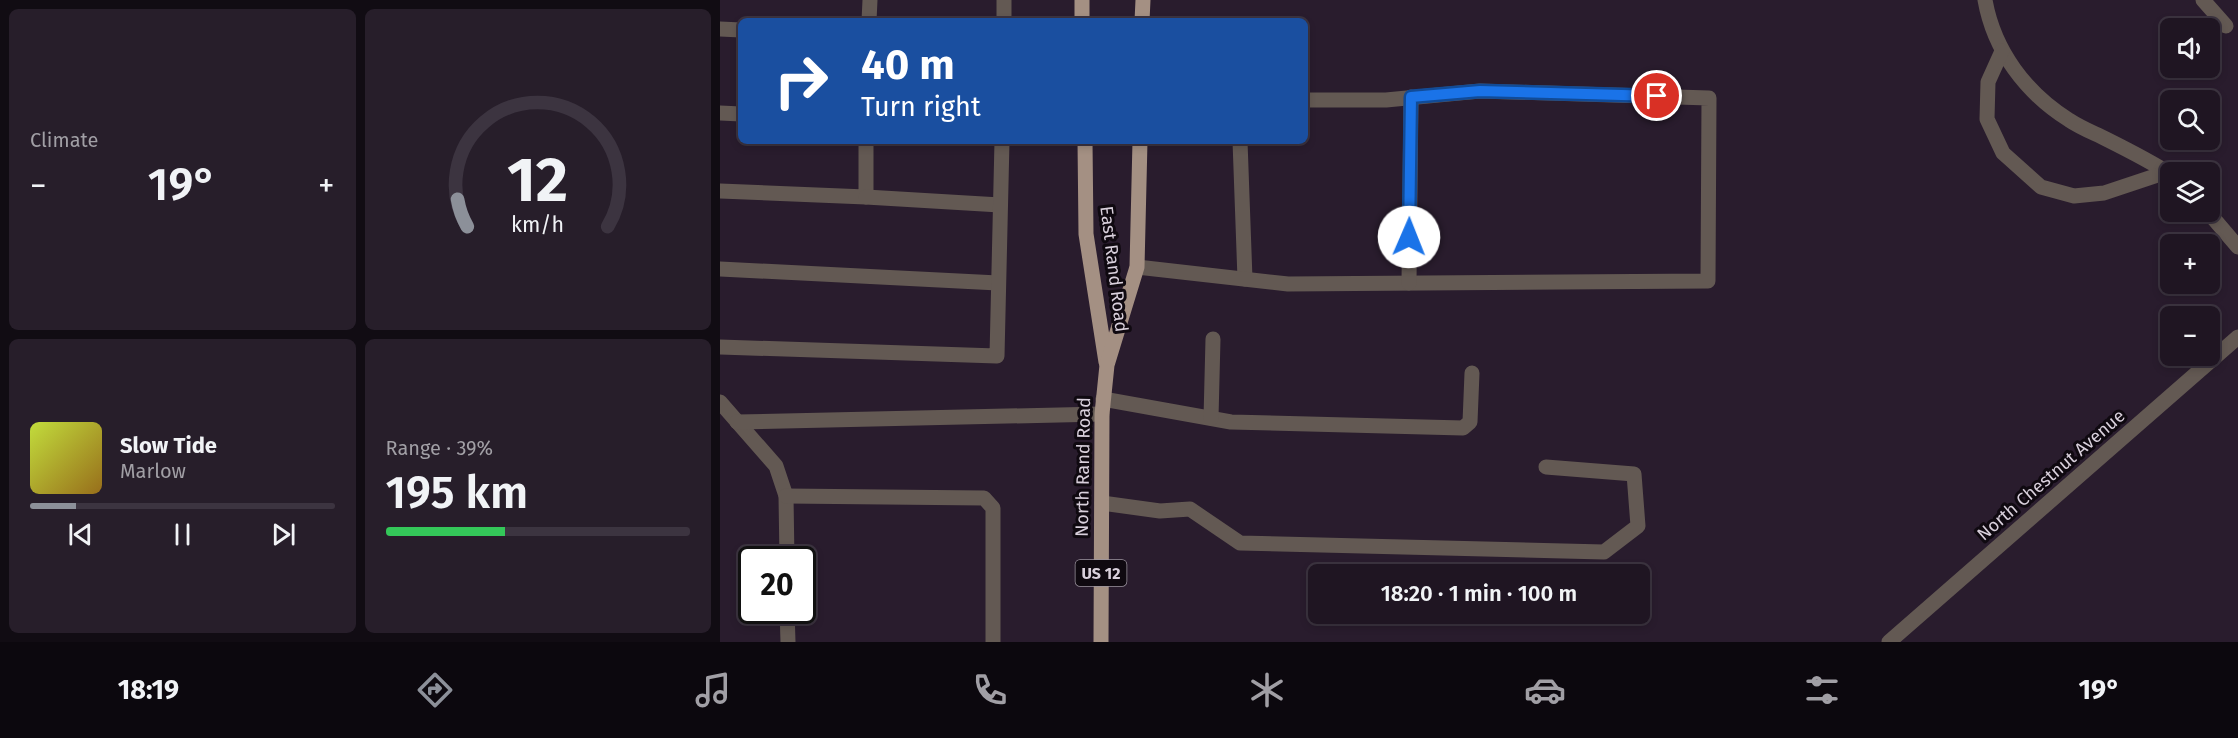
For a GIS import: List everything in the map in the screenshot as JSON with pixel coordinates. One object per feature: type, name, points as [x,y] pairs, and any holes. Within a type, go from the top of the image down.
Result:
[{"type":"main road","points":[[1082,0],[1082,18]]},
{"type":"main road","points":[[1142,18],[1143,0]]},
{"type":"main road","name":"East Rand Road","points":[[1085,144],[1086,234],[1107,365]]},
{"type":"main road","name":"US 12","points":[[1107,365],[1137,267],[1140,144]]},
{"type":"main road","name":"North Rand Road","points":[[1101,642],[1103,407],[1107,365]]},
{"type":"street","points":[[869,18],[870,0]]},
{"type":"street","points":[[1004,0],[1004,18]]},
{"type":"street","points":[[1985,0],[1988,18],[2002,51],[2027,86],[2069,120],[2160,168]]},
{"type":"street","points":[[2203,0],[2226,27]]},
{"type":"street","points":[[720,29],[738,30]]},
{"type":"street","points":[[2002,51],[1988,82],[1987,119],[2002,153],[2041,187],[2074,196],[2103,194],[2160,176]]},
{"type":"street","points":[[1137,267],[1288,284],[1707,281],[1709,98],[1480,91],[1386,100],[1308,100]]},
{"type":"street","points":[[1409,283],[1411,97]]},
{"type":"street","points":[[720,113],[738,114]]},
{"type":"street","points":[[866,144],[866,197]]},
{"type":"street","points":[[720,347],[997,356],[1002,144]]},
{"type":"street","points":[[1240,144],[1245,279]]},
{"type":"street","points":[[720,191],[1000,205]]},
{"type":"street","points":[[2217,222],[2238,247]]},
{"type":"street","points":[[720,269],[998,283]]},
{"type":"street","name":"North Chestnut Avenue","points":[[1889,642],[2238,337]]},
{"type":"street","points":[[1211,418],[1213,339]]},
{"type":"street","points":[[737,422],[1103,407],[1231,422],[1462,428],[1470,422],[1472,373]]},
{"type":"street","points":[[720,402],[776,466],[786,496],[787,546]]},
{"type":"street","points":[[1102,503],[1160,511],[1190,509],[1240,543],[1604,552],[1638,526],[1634,474],[1546,467]]},
{"type":"street","points":[[786,496],[984,498],[993,508],[993,642]]},
{"type":"street","points":[[787,624],[788,642]]},
{"type":"route","points":[[1409,237],[1411,97],[1480,91],[1657,96]]}]
